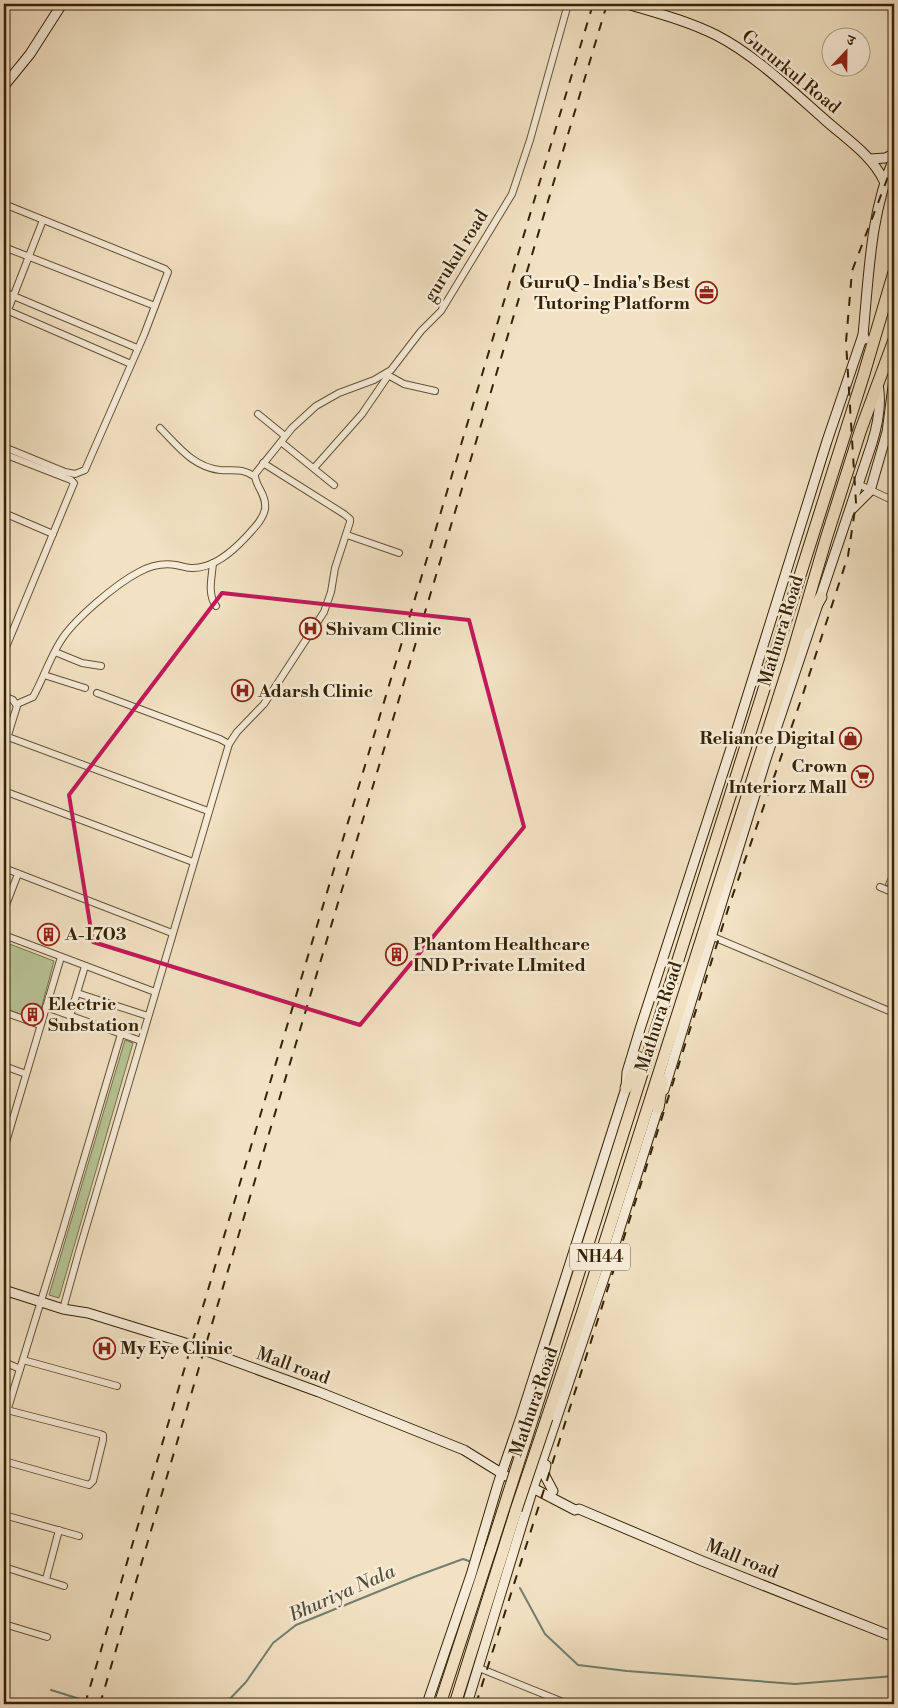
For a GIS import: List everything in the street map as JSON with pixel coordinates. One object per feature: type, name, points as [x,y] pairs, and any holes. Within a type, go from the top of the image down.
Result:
[{"type":"highway","name":"Mathura Road","points":[[440,1704],[631,1089],[655,1030],[894,272]]},
{"type":"highway","name":"Mathura Road","points":[[455,1704],[516,1510],[582,1314],[652,1096],[796,642],[860,432],[894,340]]},
{"type":"highway","points":[[796,642],[822,597]]},
{"type":"highway","points":[[658,1108],[666,1052]]},
{"type":"main road","points":[[4,86],[30,54],[62,4]]},
{"type":"main road","name":"Gururkul Road","points":[[627,4],[693,25],[717,36],[743,52],[870,159],[884,181]]},
{"type":"main road","points":[[870,159],[894,156]]},
{"type":"main road","points":[[501,1469],[521,1417],[631,1089],[627,1072],[640,1029],[733,742],[827,441],[863,334],[873,236],[884,181],[894,156]]},
{"type":"main road","points":[[863,334],[870,353]]},
{"type":"main road","points":[[848,513],[870,491],[887,434],[894,379]]},
{"type":"main road","points":[[467,1704],[534,1485],[605,1275],[774,736],[822,597],[878,424],[880,397],[878,382]]},
{"type":"main road","name":"Mall road","points":[[4,1290],[182,1342],[379,1415],[464,1450],[481,1459],[487,1459],[501,1469],[576,1505],[579,1509],[702,1561],[894,1637]]},
{"type":"main road","points":[[427,1704],[471,1575],[532,1366],[554,1316]]},
{"type":"main road","points":[[524,1518],[536,1501],[542,1496],[550,1494],[544,1474],[569,1396],[571,1374]]},
{"type":"main road","points":[[521,1417],[524,1433],[531,1437],[544,1436],[554,1426]]},
{"type":"main road","points":[[492,1503],[498,1496],[504,1493],[512,1494],[523,1503],[524,1518]]},
{"type":"street","name":"gurukul road","points":[[254,476],[302,418],[327,399],[387,375],[421,331],[441,311],[512,194],[530,140],[568,4]]},
{"type":"street","points":[[4,204],[165,269],[168,274],[91,461],[85,470],[82,473],[65,472],[4,447]]},
{"type":"street","points":[[43,220],[29,258],[6,309],[130,364]]},
{"type":"street","points":[[4,248],[155,306]]},
{"type":"street","points":[[4,292],[137,348]]},
{"type":"street","points":[[314,468],[362,414],[387,375],[409,386],[435,391]]},
{"type":"street","points":[[258,414],[334,485]]},
{"type":"street","points":[[16,704],[33,697],[63,637],[116,588],[141,571],[166,564],[194,568],[213,563],[228,554],[239,544],[262,517],[265,511],[264,496],[254,476],[243,470],[219,470],[194,461],[160,428]]},
{"type":"street","points":[[4,454],[73,482],[4,652]]},
{"type":"street","points":[[64,1309],[67,1292],[229,744],[237,732],[257,712],[269,696],[324,612],[330,598],[336,568],[350,522],[344,514],[263,463]]},
{"type":"street","points":[[858,484],[894,501]]},
{"type":"street","points":[[4,513],[53,534]]},
{"type":"street","points":[[346,535],[399,553]]},
{"type":"street","points":[[213,563],[211,590],[216,606]]},
{"type":"street","points":[[55,652],[82,663],[101,666]]},
{"type":"street","points":[[44,674],[85,688]]},
{"type":"street","points":[[97,693],[229,744]]},
{"type":"street","points":[[4,696],[11,698],[16,704],[4,748]]},
{"type":"street","points":[[8,737],[208,812]]},
{"type":"street","points":[[4,792],[193,862]]},
{"type":"street","points":[[4,868],[172,933]]},
{"type":"street","points":[[4,910],[18,874]]},
{"type":"street","points":[[880,887],[894,893]]},
{"type":"street","points":[[4,935],[155,992]]},
{"type":"street","points":[[711,936],[894,1013]]},
{"type":"street","points":[[4,1150],[61,957]]},
{"type":"street","points":[[70,1016],[85,966]]},
{"type":"street","points":[[77,993],[148,1016]]},
{"type":"street","points":[[46,1007],[141,1041]]},
{"type":"street","points":[[4,1012],[40,1025]]},
{"type":"street","points":[[4,1421],[121,1034]]},
{"type":"street","points":[[4,1066],[26,1074]]},
{"type":"street","points":[[4,1122],[11,1124]]},
{"type":"street","points":[[23,1360],[117,1386]]},
{"type":"street","points":[[4,1362],[20,1369]]},
{"type":"street","points":[[4,1461],[89,1485],[93,1481],[103,1440],[103,1435],[100,1434],[7,1410]]},
{"type":"street","points":[[4,1515],[79,1536]]},
{"type":"street","points":[[46,1579],[59,1530]]},
{"type":"street","points":[[4,1567],[64,1586]]},
{"type":"street","points":[[4,1624],[47,1637]]},
{"type":"street","points":[[479,1668],[568,1704]]},
{"type":"highlighted area","points":[[222,593],[469,620],[524,827],[360,1025],[93,942],[69,795]]},
{"type":"green space","points":[[892,869],[894,870],[894,889],[885,885]]},
{"type":"green space","points":[[7,943],[54,961],[40,1013],[28,1008],[25,1016],[4,1008],[4,949]]},
{"type":"green space","points":[[125,1040],[133,1043],[59,1298],[49,1295]]},
{"type":"waterway","name":"Bhuriya Nala","points":[[225,1704],[246,1682],[273,1643],[296,1625],[414,1577],[463,1559],[469,1561]]},
{"type":"waterway","points":[[520,1588],[545,1634],[578,1665],[627,1671],[795,1684],[894,1676]]},
{"type":"waterway","name":"Bhuriya Nala","points":[[51,1690],[96,1704]]},
{"type":"railway","points":[[85,1704],[593,4]]},
{"type":"railway","points":[[100,1704],[607,4]]},
{"type":"railway","points":[[476,1704],[730,903],[802,697],[848,556],[856,503],[846,342],[852,271],[894,161]]},
{"type":"place","name":"GuruQ - India's Best Tutoring Platform","points":[[706,292]]},
{"type":"place","name":"Shivam Clinic","points":[[310,629]]},
{"type":"place","name":"Adarsh Clinic","points":[[242,691]]},
{"type":"place","name":"Reliance Digital","points":[[851,738]]},
{"type":"place","name":"Crown Interiorz Mall","points":[[863,776]]},
{"type":"place","name":"A-1703","points":[[49,934]]},
{"type":"place","name":"Phantom Healthcare IND Private LImited","points":[[397,954]]},
{"type":"place","name":"Electric Substation","points":[[32,1014]]},
{"type":"place","name":"My Eye Clinic","points":[[104,1348]]}]
